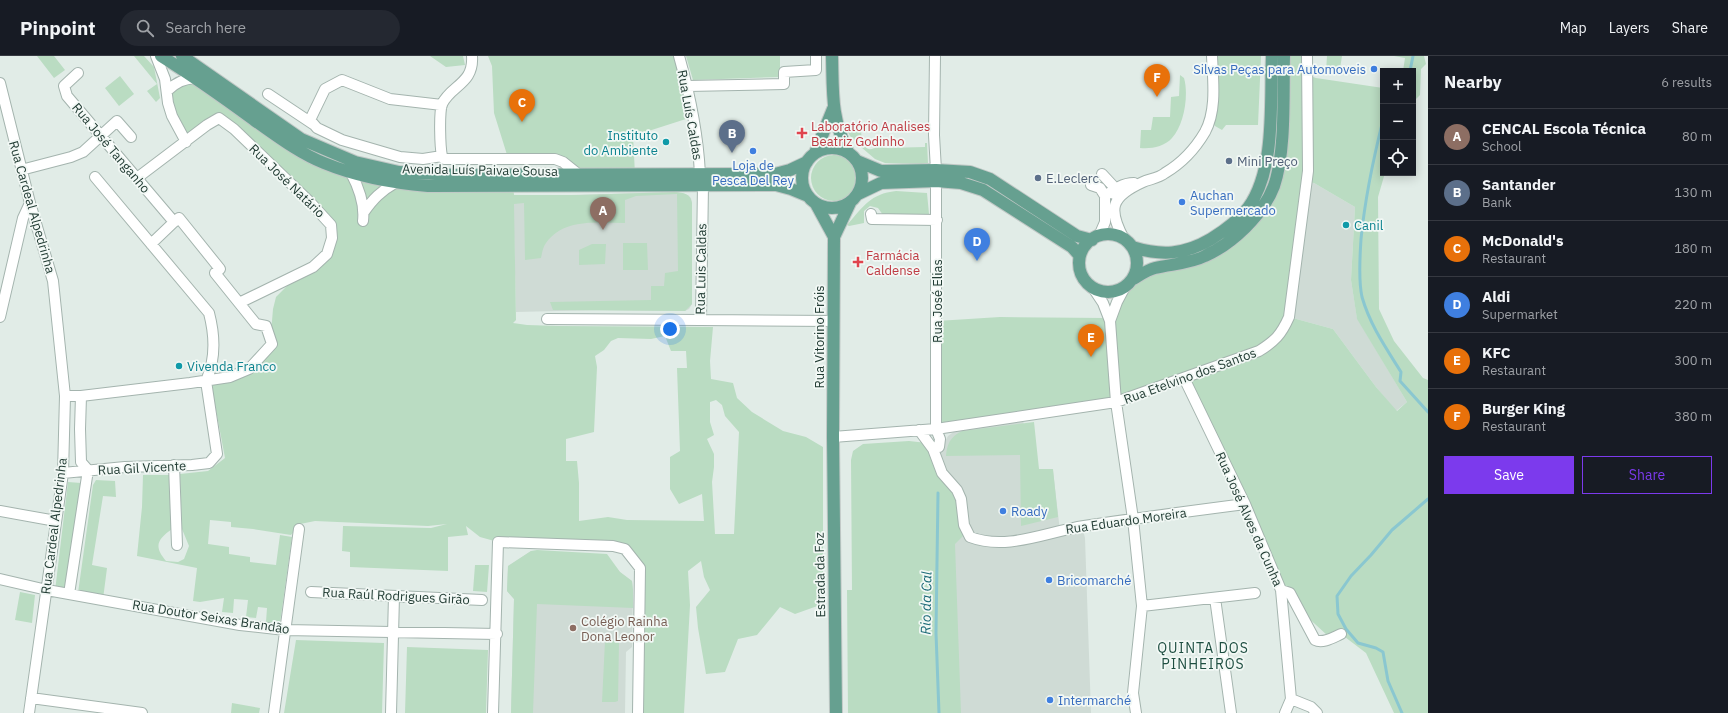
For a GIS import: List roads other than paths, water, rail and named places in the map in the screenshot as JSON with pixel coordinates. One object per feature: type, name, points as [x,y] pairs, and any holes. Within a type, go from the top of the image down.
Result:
[{"type":"main road","name":"Avenida Luís Paiva e Sousa","points":[[161,56],[195,78],[294,148],[323,163],[351,173],[394,183],[428,186],[702,179],[776,174],[790,170],[811,158]]},
{"type":"main road","name":"Avenida Luís Paiva e Sousa","points":[[182,56],[301,139],[355,162],[399,172],[429,174],[578,174],[702,179],[776,185],[791,189],[812,200]]},
{"type":"main road","points":[[832,56],[833,108],[841,138],[861,169],[863,177],[862,186],[858,194],[850,203],[842,207],[833,208],[824,207],[812,200],[804,188],[802,179],[803,170],[811,158],[833,108]]},
{"type":"main road","points":[[858,194],[881,183],[970,172],[990,179],[1077,236],[1095,238],[1112,235],[1150,253],[1170,254],[1200,246],[1226,230],[1248,208],[1262,182],[1269,151],[1272,56]]},
{"type":"main road","points":[[1095,238],[1084,248],[1080,256],[1082,275],[1093,288],[1109,292],[1129,283],[1153,269],[1178,264],[1205,256],[1233,240],[1257,215],[1274,186],[1281,151],[1284,56]]},
{"type":"main road","points":[[811,158],[823,149],[840,149],[881,171],[936,176],[983,190],[1072,247],[1080,256]]},
{"type":"main road","name":"Rua Vitorino Fróis","points":[[812,200],[834,237]]},
{"type":"main road","name":"Rua Vitorino Fróis","points":[[833,437],[834,237],[850,203]]},
{"type":"main road","points":[[1128,243],[1137,263],[1129,283]]},
{"type":"main road","name":"Estrada da Foz","points":[[833,437],[836,713]]},
{"type":"street","points":[[156,56],[165,79],[168,91],[168,104],[172,116],[186,142]]},
{"type":"street","points":[[442,156],[440,122],[442,105],[465,80],[473,67],[472,56]]},
{"type":"street","name":"Rua Luís Caldas","points":[[679,56],[688,86],[697,137],[702,179]]},
{"type":"street","points":[[688,86],[784,84],[784,72],[816,70],[816,56]]},
{"type":"street","name":"Rua José Elias","points":[[935,56],[934,135],[937,220],[937,425],[940,439],[936,451]]},
{"type":"street","points":[[1113,206],[1118,198],[1128,190],[1142,182],[1164,174],[1188,156],[1206,130],[1213,106],[1212,56]]},
{"type":"street","name":"Rua Etelvino dos Santos","points":[[919,430],[937,425],[958,425],[1116,402],[1259,351],[1272,342],[1283,331],[1288,317],[1308,171],[1307,56]]},
{"type":"street","name":"Rua José Tanganho","points":[[78,73],[64,86],[67,96],[174,222],[179,218],[220,269],[215,273],[256,324],[266,326],[272,344],[249,369],[230,377],[206,381]]},
{"type":"street","points":[[168,91],[174,84],[185,79],[195,78]]},
{"type":"street","points":[[312,122],[324,88],[342,80],[390,99],[442,105]]},
{"type":"street","name":"Rua Cardeal Alpedrinha","points":[[0,82],[4,112],[53,280],[65,396],[63,473],[30,713]]},
{"type":"street","points":[[268,94],[312,122],[318,128],[342,140],[400,157],[423,158],[442,156],[444,159],[555,159],[563,162],[578,174]]},
{"type":"street","name":"Rua José Natário","points":[[137,178],[207,125],[220,118],[234,129],[331,224],[332,238],[327,254],[314,267],[239,303]]},
{"type":"street","points":[[21,170],[71,157],[83,152],[117,121],[132,137]]},
{"type":"street","points":[[351,173],[358,187],[363,216],[373,198],[382,190],[394,183]]},
{"type":"street","points":[[1102,174],[1115,188],[1113,206],[1116,224],[1128,243]]},
{"type":"street","points":[[65,396],[81,396],[206,381],[210,372],[214,351],[213,330],[209,313],[95,177]]},
{"type":"street","name":"Rua Luis Caldas","points":[[547,319],[701,320],[702,179]]},
{"type":"street","points":[[1105,196],[1115,188],[1129,183],[1142,182]]},
{"type":"street","points":[[1091,185],[1100,188],[1105,196],[1105,222],[1095,238]]},
{"type":"street","points":[[0,317],[23,218],[30,203]]},
{"type":"street","points":[[871,214],[872,219],[937,220]]},
{"type":"street","points":[[151,244],[174,222]]},
{"type":"street","points":[[1110,321],[1117,302],[1129,283]]},
{"type":"street","points":[[1093,288],[1104,303],[1110,321],[1116,402],[1133,519],[1142,606],[1133,693],[1136,713]]},
{"type":"street","points":[[701,320],[833,321]]},
{"type":"street","name":"Rua José Alves da Cunha","points":[[1184,378],[1245,504],[1281,590],[1291,699],[1285,713]]},
{"type":"street","name":"Rua Gil Vicente","points":[[63,473],[88,470],[209,463],[217,454],[206,381]]},
{"type":"street","name":"Rua Cardeal Alpedrinha","points":[[70,594],[88,470],[81,462],[81,396]]},
{"type":"street","points":[[833,437],[919,430],[936,451],[949,432],[958,425]]},
{"type":"street","name":"Rua Eduardo Moreira","points":[[936,451],[942,473],[957,490],[961,499],[964,525],[970,537],[995,543],[1007,542],[1082,526],[1245,504]]},
{"type":"street","points":[[174,465],[177,545]]},
{"type":"street","points":[[0,511],[56,521]]},
{"type":"street","points":[[274,713],[299,529]]},
{"type":"street","points":[[493,713],[497,634],[498,542],[613,546],[625,549],[640,568],[638,713]]},
{"type":"street","name":"Rua Doutor Seixas Brandão","points":[[0,579],[47,590],[240,624],[285,630],[497,634]]},
{"type":"street","points":[[1281,590],[1290,593],[1315,640],[1318,642],[1341,634]]},
{"type":"street","name":"Rua Raúl Rodrigues Girão","points":[[311,592],[482,600]]},
{"type":"street","points":[[1142,606],[1256,593]]},
{"type":"street","points":[[391,713],[394,596]]},
{"type":"street","points":[[1215,598],[1231,713]]},
{"type":"street","points":[[32,698],[113,711],[142,713]]},
{"type":"street","points":[[1291,699],[1311,707],[1317,713]]},
{"type":"waterway","points":[[1411,68],[1413,56]]},
{"type":"waterway","points":[[1380,133],[1370,179],[1361,239],[1360,275],[1362,297],[1374,327],[1401,372],[1400,381],[1428,412]]},
{"type":"waterway","name":"Rio da Cal","points":[[938,493],[936,633],[939,713]]},
{"type":"waterway","points":[[1402,713],[1388,681],[1383,652],[1376,648],[1358,643],[1346,629],[1338,614],[1337,596],[1351,576],[1392,530],[1428,499]]},
{"type":"place","name":"Silvas Peças para Automoveis","points":[[1374,69]]},
{"type":"place","name":"Burger King","points":[[1157,97]]},
{"type":"place","name":"McDonald's","points":[[522,122]]},
{"type":"place","name":"Laboratório Analises Beatriz Godinho","points":[[802,133]]},
{"type":"place","name":"Instituto do Ambiente","points":[[666,142]]},
{"type":"place","name":"Loja de Pesca Del Rey","points":[[753,151]]},
{"type":"place","name":"Santander","points":[[732,153]]},
{"type":"place","name":"Mini Preço","points":[[1229,161]]},
{"type":"place","name":"E.Leclerc","points":[[1038,178]]},
{"type":"place","name":"Auchan Supermercado","points":[[1182,202]]},
{"type":"place","name":"Canil","points":[[1346,225]]},
{"type":"place","name":"CENCAL Escola Técnica","points":[[603,230]]},
{"type":"place","name":"Aldi","points":[[977,261]]},
{"type":"place","name":"Farmácia Caldense","points":[[858,262]]},
{"type":"place","name":"KFC","points":[[1091,357]]},
{"type":"place","name":"Vivenda Franco","points":[[179,366]]},
{"type":"place","name":"Roady","points":[[1003,511]]},
{"type":"place","name":"Bricomarché","points":[[1049,580]]},
{"type":"place","name":"Colégio Rainha Dona Leonor","points":[[573,628]]},
{"type":"place","name":"Intermarché","points":[[1050,700]]},
{"type":"district","name":"QUINTA DOS PINHEIROS","points":[[1203,656]]}]
